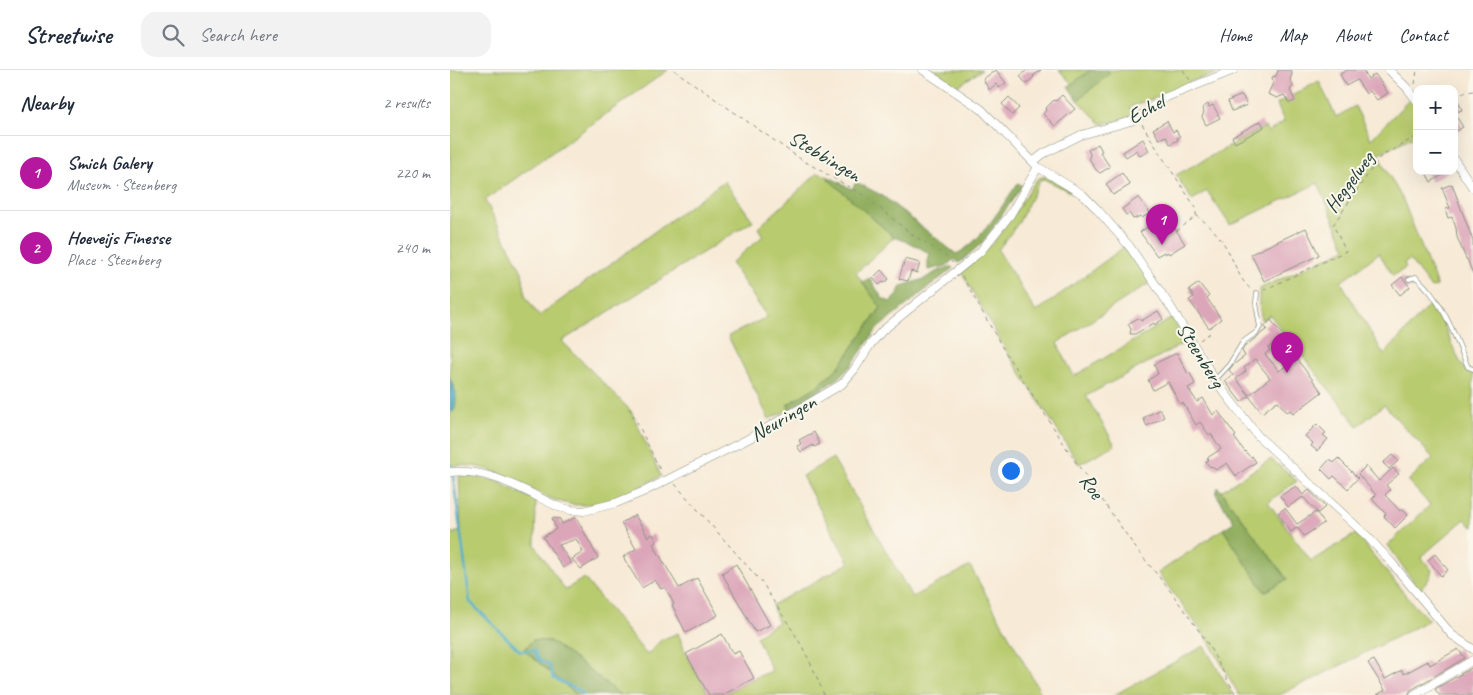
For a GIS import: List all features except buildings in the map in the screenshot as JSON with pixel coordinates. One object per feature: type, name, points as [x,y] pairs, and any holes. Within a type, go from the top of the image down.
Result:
[{"type":"street","name":"Steenberg","points":[[923,70],[981,109],[1036,165],[1082,194],[1114,227],[1158,287],[1215,380],[1258,436],[1374,543],[1452,635],[1473,649]]},
{"type":"street","name":"Echel","points":[[1036,165],[1043,154],[1081,135],[1131,121],[1164,98],[1234,70]]},
{"type":"street","points":[[1389,70],[1413,96]]},
{"type":"street","name":"Neuringen","points":[[450,472],[468,471],[494,476],[560,507],[584,511],[616,503],[748,439],[842,384],[882,331],[980,252],[1010,215],[1036,165]]},
{"type":"street","points":[[1458,165],[1473,188]]},
{"type":"street","points":[[1414,695],[1473,660]]},
{"type":"lane","points":[[1409,279],[1416,277],[1442,309],[1468,367],[1473,369]]},
{"type":"lane","points":[[1215,380],[1229,364],[1243,342],[1258,332],[1260,327],[1256,293]]},
{"type":"path","name":"Stebbingen","points":[[674,70],[802,160],[865,196],[910,233],[946,256],[958,270]]},
{"type":"path","points":[[1183,70],[1195,86]]},
{"type":"path","points":[[1415,85],[1417,70]]},
{"type":"path","points":[[1458,94],[1473,91]]},
{"type":"path","points":[[1138,117],[1196,208],[1196,215]]},
{"type":"path","name":"Heggelweg","points":[[1256,293],[1346,251],[1333,225],[1380,158],[1413,138]]},
{"type":"path","points":[[1177,230],[1196,215]]},
{"type":"path","points":[[1196,215],[1211,226],[1229,253],[1247,286],[1256,293]]},
{"type":"path","name":"Roe","points":[[958,270],[1005,352],[1073,458],[1135,547],[1205,638],[1236,695]]},
{"type":"path","points":[[1193,345],[1214,331]]},
{"type":"path","points":[[629,408],[668,479],[764,585],[769,596],[790,627],[824,695]]},
{"type":"green space","points":[[450,70],[668,70],[485,200],[522,272],[526,297],[539,316],[724,181],[753,221],[562,341],[631,411],[661,476],[613,499],[582,505],[561,502],[484,468],[450,466]]},
{"type":"green space","points":[[932,70],[982,70],[956,87]]},
{"type":"green space","points":[[1059,70],[1090,70],[1072,84]]},
{"type":"green space","points":[[1090,70],[1107,70],[1110,73],[1078,100],[1068,87]]},
{"type":"green space","points":[[1107,70],[1220,70],[1219,73],[1192,81],[1169,93],[1130,107],[1134,117],[1101,124],[1078,100],[1109,73]]},
{"type":"green space","points":[[1319,81],[1336,117],[1355,106],[1371,139],[1410,99],[1413,103],[1413,136],[1378,155],[1403,200],[1437,286],[1431,288],[1410,260],[1404,263],[1406,268],[1393,276],[1379,253],[1341,282],[1384,355],[1431,303],[1441,319],[1460,361],[1465,369],[1473,372],[1473,528],[1465,519],[1421,557],[1432,570],[1424,586],[1419,590],[1388,545],[1430,505],[1408,481],[1433,458],[1384,405],[1358,426],[1270,315],[1262,320],[1259,305],[1259,289],[1346,249],[1318,183],[1230,225],[1207,191],[1192,200],[1176,175],[1265,127],[1268,132],[1284,122],[1277,104]]},
{"type":"green space","points":[[818,173],[829,177],[828,179],[894,237],[856,273],[881,307],[838,368],[819,385],[788,404],[790,409],[769,419],[728,336],[767,317],[731,263],[763,236],[758,228]]},
{"type":"green space","points":[[1046,176],[1074,194],[1044,179],[1040,180],[1019,222],[998,250],[1036,312],[1124,247],[1151,282],[1057,343],[1074,376],[1172,318],[1186,342],[1086,396],[1115,445],[1079,464],[1004,347],[962,273],[992,244],[1036,180]]},
{"type":"green space","points":[[829,177],[852,189],[856,182],[883,196],[956,254],[974,242],[982,233],[1018,183],[1022,186],[983,242],[959,263],[954,259],[946,266],[928,270],[930,254],[917,246],[894,237],[828,179]]},
{"type":"green space","points":[[949,267],[953,268],[878,328],[850,367],[839,378],[790,409],[787,405],[819,385],[838,368],[881,308],[862,282],[870,278],[882,298],[890,302],[897,296],[901,286],[924,279]]},
{"type":"green space","points":[[833,458],[912,597],[970,566],[1042,695],[723,695],[754,678],[772,671],[756,636],[778,622],[772,605],[849,563],[802,476]]},
{"type":"green space","points":[[1271,459],[1297,481],[1268,502],[1311,561],[1357,533],[1413,604],[1429,620],[1280,695],[1239,695],[1208,640],[1158,573],[1223,529],[1265,592],[1287,579],[1221,491]]},
{"type":"green space","points":[[459,475],[494,480],[536,501],[535,545],[565,590],[584,578],[647,655],[661,640],[678,633],[686,654],[709,695],[620,695],[550,641],[533,640],[524,650],[577,695],[450,695],[450,534],[461,531]]},
{"type":"green space","points":[[1218,487],[1287,579],[1265,592],[1223,529],[1234,522],[1216,494]]},
{"type":"green space","points":[[533,640],[550,641],[620,695],[577,695],[524,650]]},
{"type":"green space","points":[[1204,646],[1233,695],[1114,695]]},
{"type":"water","points":[[450,378],[455,391],[456,401],[454,411],[450,413]]},
{"type":"waterway","points":[[450,462],[451,466]]},
{"type":"waterway","points":[[453,476],[470,602],[520,651],[534,650],[539,660],[549,665],[553,678],[580,691],[584,695]]},
{"type":"place","name":"Smich Galery","points":[[1162,245]]},
{"type":"place","name":"Hoeveijs Finesse","points":[[1287,373]]}]
